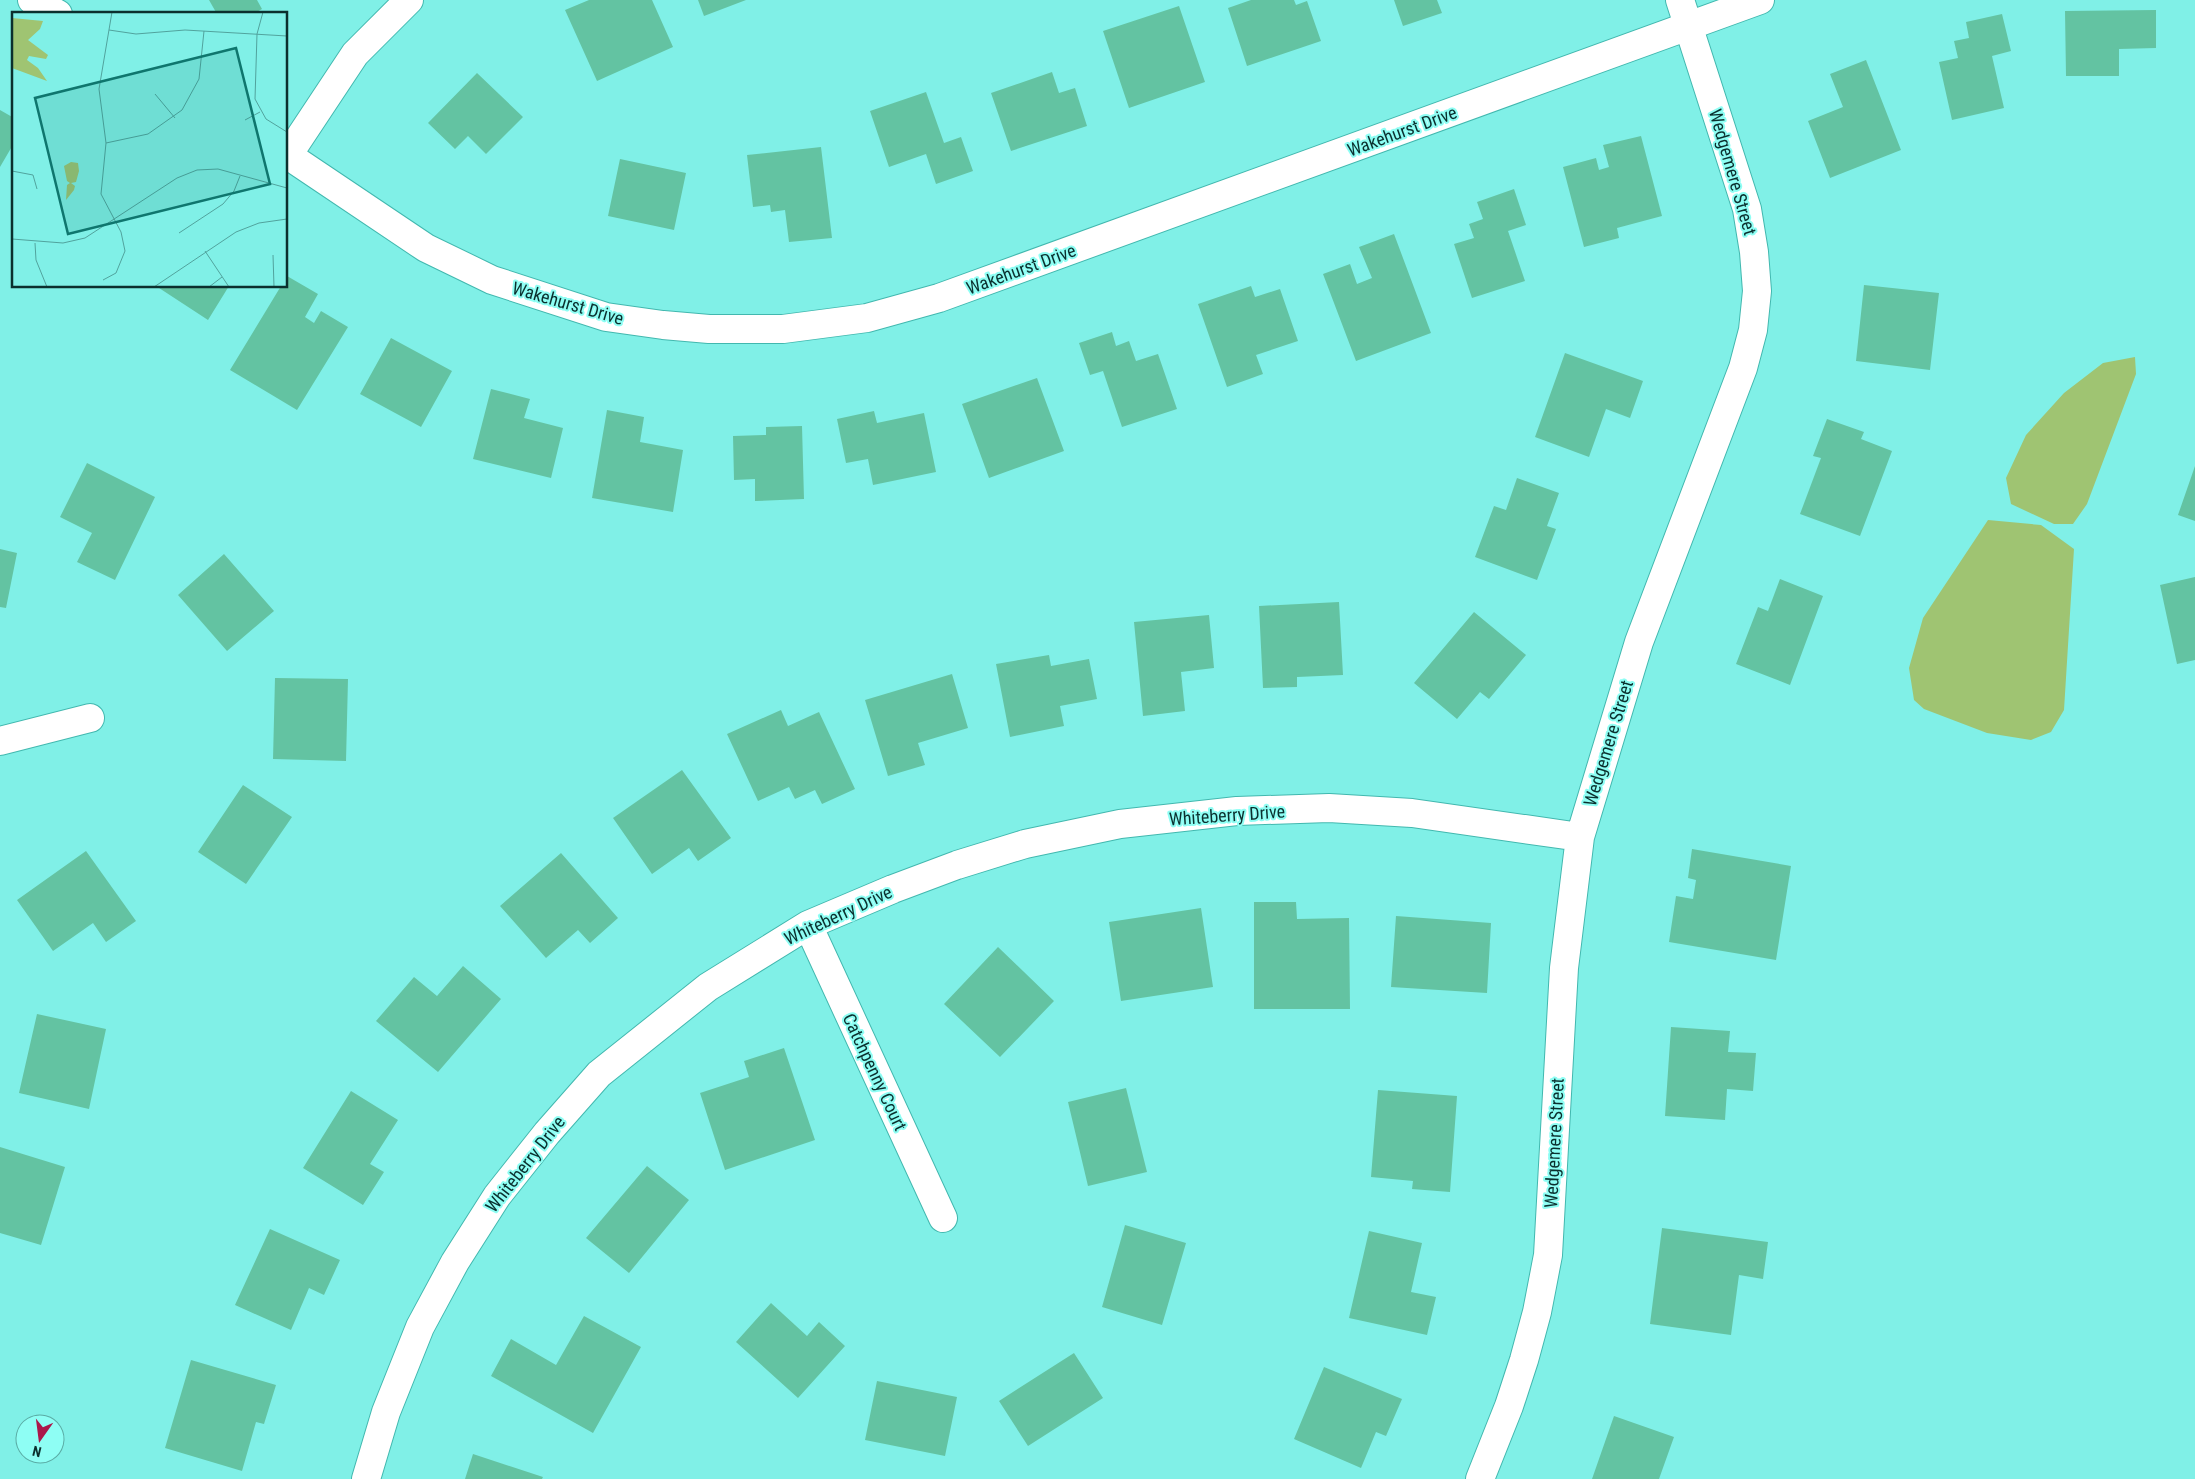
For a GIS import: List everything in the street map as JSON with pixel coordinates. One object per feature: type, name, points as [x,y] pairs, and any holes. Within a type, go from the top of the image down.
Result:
[{"type":"street","points":[[32,0],[54,12]]},
{"type":"street","points":[[288,154],[356,54],[409,0]]},
{"type":"street","name":"Wedgemere Street","points":[[1480,1479],[1521,1370],[1537,1312],[1548,1255],[1564,968],[1580,837],[1639,642],[1743,368],[1753,330],[1757,291],[1754,252],[1747,209],[1680,0]]},
{"type":"street","name":"Wakehurst Drive","points":[[288,156],[426,248],[492,280],[606,317],[709,329],[783,328],[867,318],[939,298],[1760,0]]},
{"type":"street","points":[[0,741],[90,718]]},
{"type":"street","name":"Whiteberry Drive","points":[[366,1479],[386,1412],[420,1327],[455,1262],[497,1196],[547,1133],[599,1074],[708,987],[808,925],[893,889],[957,865],[1025,844],[1129,823],[1237,811],[1329,808],[1412,813],[1580,837]]},
{"type":"street","name":"Catchpenny Court","points":[[808,925],[943,1218]]},
{"type":"shaded area","points":[[2135,357],[2136,374],[2087,504],[2073,524],[2054,524],[2011,504],[2006,478],[2026,435],[2064,393],[2103,363]]},
{"type":"shaded area","points":[[1988,520],[2041,525],[2074,549],[2064,710],[2051,732],[2031,740],[1987,733],[1924,709],[1914,700],[1909,668],[1923,618]]},
{"type":"building","points":[[209,0],[257,0],[262,9],[257,12],[216,12]]},
{"type":"building","points":[[589,0],[652,0],[673,47],[597,81],[565,10]]},
{"type":"building","points":[[698,0],[746,0],[704,16]]},
{"type":"building","points":[[1251,0],[1294,0],[1296,5],[1307,1],[1321,41],[1247,66],[1228,8]]},
{"type":"building","points":[[1394,0],[1437,0],[1442,13],[1403,26]]},
{"type":"building","points":[[1179,6],[1205,82],[1129,108],[1103,31]]},
{"type":"building","points":[[2156,10],[2156,48],[2119,49],[2119,76],[2066,76],[2065,11]]},
{"type":"building","points":[[2002,14],[2011,51],[1992,56],[2004,108],[1952,120],[1939,62],[1958,58],[1954,41],[1969,38],[1966,22]]},
{"type":"building","points":[[1866,60],[1901,150],[1830,178],[1808,121],[1843,107],[1830,74]]},
{"type":"building","points":[[1052,72],[1059,93],[1075,88],[1087,126],[1011,151],[991,93]]},
{"type":"building","points":[[477,73],[523,117],[486,154],[468,136],[455,149],[428,123]]},
{"type":"building","points":[[926,92],[944,143],[961,137],[973,171],[936,184],[926,154],[889,167],[870,111]]},
{"type":"building","points":[[0,110],[12,117],[12,146],[0,167]]},
{"type":"building","points":[[1641,136],[1662,216],[1617,228],[1619,238],[1584,247],[1563,167],[1596,158],[1599,170],[1609,167],[1603,145]]},
{"type":"building","points":[[821,147],[832,238],[789,242],[785,210],[771,212],[770,205],[753,207],[747,155]]},
{"type":"building","points":[[620,159],[686,173],[674,230],[608,216]]},
{"type":"building","points":[[1514,189],[1526,225],[1508,231],[1525,281],[1472,298],[1454,244],[1474,238],[1469,224],[1483,219],[1477,202]]},
{"type":"building","points":[[1394,234],[1431,333],[1356,361],[1323,274],[1350,264],[1357,284],[1372,278],[1359,247]]},
{"type":"building","points":[[288,277],[318,294],[305,317],[314,323],[321,311],[348,327],[297,410],[230,370],[280,288],[288,288]]},
{"type":"building","points":[[1864,285],[1939,293],[1930,370],[1856,361]]},
{"type":"building","points":[[1251,286],[1255,297],[1280,289],[1298,341],[1256,355],[1263,374],[1227,387],[1198,304]]},
{"type":"building","points":[[159,288],[228,288],[208,320]]},
{"type":"building","points":[[1112,332],[1116,346],[1129,341],[1136,361],[1158,354],[1177,409],[1122,427],[1103,371],[1090,375],[1079,343]]},
{"type":"building","points":[[391,338],[452,371],[421,427],[360,394]]},
{"type":"building","points":[[1565,353],[1643,381],[1630,418],[1606,409],[1589,457],[1535,437]]},
{"type":"building","points":[[1037,378],[1064,451],[989,478],[962,404]]},
{"type":"building","points":[[491,389],[530,399],[524,418],[563,428],[551,478],[473,459]]},
{"type":"building","points":[[607,410],[644,417],[640,442],[683,450],[673,512],[592,498]]},
{"type":"building","points":[[874,411],[877,423],[924,413],[936,472],[873,485],[868,459],[846,463],[837,419]]},
{"type":"building","points":[[1827,419],[1864,432],[1861,439],[1892,451],[1860,536],[1800,514],[1821,458],[1813,456]]},
{"type":"building","points":[[802,426],[804,499],[755,501],[755,479],[734,480],[733,436],[766,435],[766,427]]},
{"type":"building","points":[[87,463],[155,497],[115,580],[77,562],[92,533],[60,517]]},
{"type":"building","points":[[2195,466],[2195,521],[2178,515]]},
{"type":"building","points":[[1517,478],[1559,493],[1547,526],[1556,529],[1537,580],[1475,557],[1494,506],[1506,510]]},
{"type":"building","points":[[0,549],[17,553],[6,608],[0,607]]},
{"type":"building","points":[[224,554],[274,611],[227,651],[178,595]]},
{"type":"building","points":[[2195,577],[2195,660],[2177,664],[2160,585]]},
{"type":"building","points":[[1780,579],[1823,596],[1790,685],[1736,664],[1758,607],[1768,611]]},
{"type":"building","points":[[1339,602],[1343,675],[1297,677],[1297,687],[1263,688],[1259,606]]},
{"type":"building","points":[[1474,612],[1526,655],[1489,699],[1480,692],[1457,719],[1414,683]]},
{"type":"building","points":[[1209,615],[1214,668],[1181,672],[1185,711],[1143,716],[1134,622]]},
{"type":"building","points":[[1049,655],[1051,666],[1089,659],[1097,699],[1060,706],[1064,726],[1010,737],[996,664]]},
{"type":"building","points":[[952,674],[968,728],[918,743],[925,765],[888,776],[865,700]]},
{"type":"building","points":[[275,678],[348,679],[346,761],[273,759]]},
{"type":"building","points":[[781,710],[788,726],[819,712],[855,789],[822,804],[815,790],[795,799],[789,787],[758,801],[727,734]]},
{"type":"building","points":[[682,770],[731,838],[698,861],[689,848],[652,874],[613,818]]},
{"type":"building","points":[[243,785],[292,817],[246,884],[198,852]]},
{"type":"building","points":[[1692,849],[1791,866],[1776,960],[1669,942],[1676,896],[1693,899],[1696,880],[1688,878]]},
{"type":"building","points":[[86,851],[136,921],[106,942],[93,923],[53,951],[17,900]]},
{"type":"building","points":[[561,853],[618,918],[590,943],[578,930],[546,958],[500,906]]},
{"type":"building","points":[[1254,902],[1296,902],[1297,919],[1349,918],[1350,1009],[1254,1009]]},
{"type":"building","points":[[1201,908],[1213,987],[1121,1001],[1109,922]]},
{"type":"building","points":[[1396,916],[1491,923],[1487,993],[1391,987]]},
{"type":"building","points":[[998,947],[1054,1001],[1000,1057],[944,1004]]},
{"type":"building","points":[[463,966],[501,999],[438,1072],[376,1021],[414,977],[437,996]]},
{"type":"building","points":[[37,1014],[106,1029],[89,1109],[19,1093]]},
{"type":"building","points":[[1671,1027],[1730,1031],[1728,1052],[1756,1053],[1753,1091],[1727,1089],[1725,1120],[1665,1116]]},
{"type":"building","points":[[784,1048],[815,1140],[725,1170],[700,1093],[749,1077],[744,1061]]},
{"type":"building","points":[[1126,1088],[1147,1172],[1088,1186],[1068,1102]]},
{"type":"building","points":[[1378,1090],[1457,1096],[1450,1192],[1412,1189],[1413,1181],[1371,1177]]},
{"type":"building","points":[[351,1091],[398,1120],[370,1164],[384,1172],[363,1205],[303,1168]]},
{"type":"building","points":[[0,1147],[65,1167],[41,1245],[0,1233]]},
{"type":"building","points":[[647,1166],[689,1200],[629,1273],[586,1238]]},
{"type":"building","points":[[1125,1225],[1186,1243],[1162,1325],[1102,1307]]},
{"type":"building","points":[[1662,1228],[1768,1242],[1763,1279],[1739,1275],[1731,1335],[1650,1324]]},
{"type":"building","points":[[270,1229],[340,1260],[324,1295],[309,1288],[291,1330],[235,1305]]},
{"type":"building","points":[[1369,1231],[1422,1243],[1411,1292],[1436,1297],[1427,1335],[1349,1318]]},
{"type":"building","points":[[771,1303],[807,1336],[819,1322],[845,1346],[798,1398],[736,1342]]},
{"type":"building","points":[[584,1316],[641,1347],[593,1433],[491,1376],[511,1339],[556,1365]]},
{"type":"building","points":[[1074,1353],[1103,1398],[1028,1446],[999,1401]]},
{"type":"building","points":[[191,1360],[276,1385],[264,1424],[256,1422],[242,1471],[165,1448]]},
{"type":"building","points":[[1324,1367],[1402,1399],[1386,1436],[1376,1432],[1361,1468],[1294,1439]]},
{"type":"building","points":[[877,1381],[957,1397],[945,1456],[865,1440]]},
{"type":"building","points":[[1614,1416],[1674,1437],[1659,1479],[1592,1479]]},
{"type":"building","points":[[473,1454],[543,1477],[542,1479],[465,1479]]}]
